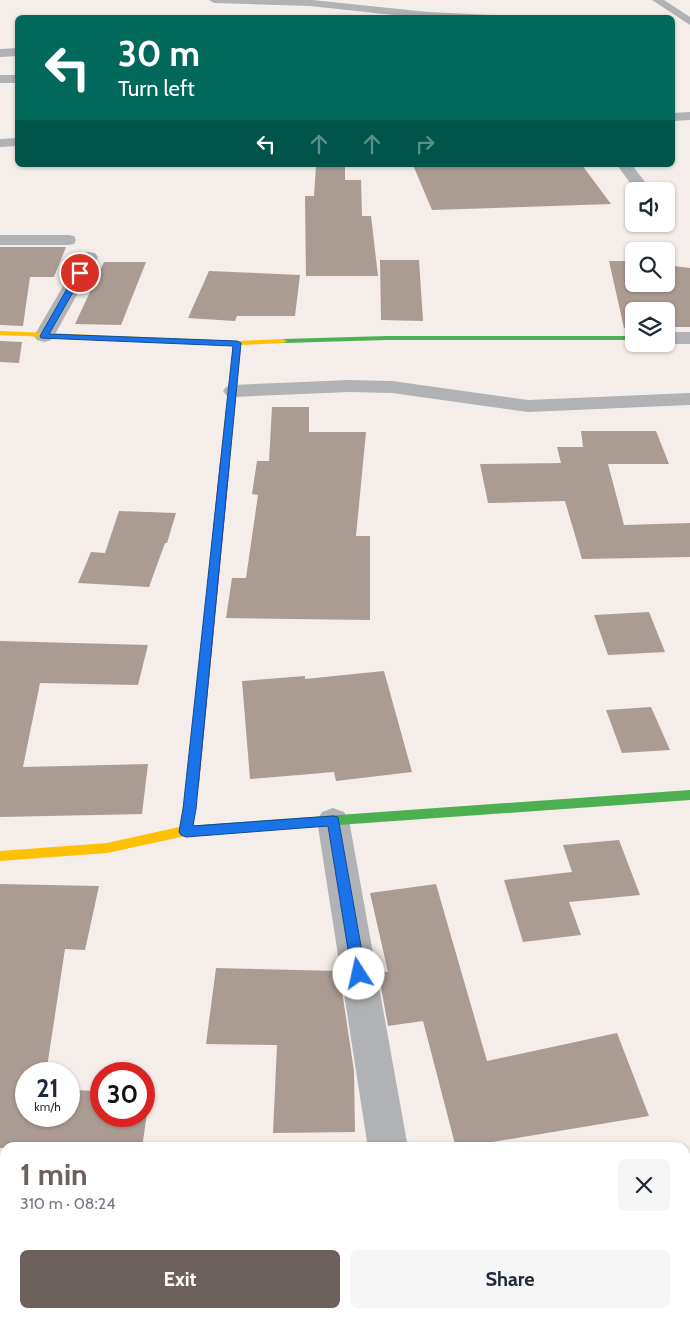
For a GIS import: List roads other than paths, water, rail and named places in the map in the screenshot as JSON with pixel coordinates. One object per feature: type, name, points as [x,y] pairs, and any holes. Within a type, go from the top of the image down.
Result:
[{"type":"street","points":[[214,0],[310,3],[419,15]]},
{"type":"street","points":[[657,0],[690,22]]},
{"type":"street","points":[[492,6],[501,15]]},
{"type":"street","points":[[669,8],[690,8]]},
{"type":"street","points":[[0,54],[15,52]]},
{"type":"street","points":[[0,79],[15,78]]},
{"type":"street","points":[[675,117],[690,116]]},
{"type":"street","points":[[0,143],[15,142]]},
{"type":"street","points":[[626,167],[637,182]]},
{"type":"street","points":[[0,240],[68,240]]},
{"type":"street","points":[[44,336],[89,258]]},
{"type":"street","points":[[0,333],[237,343],[387,338],[625,338]]},
{"type":"street","points":[[675,338],[690,338]]},
{"type":"street","points":[[186,832],[190,809],[237,343]]},
{"type":"street","points":[[233,390],[349,386],[392,387],[528,406],[690,399]]},
{"type":"street","points":[[0,856],[107,848],[186,832],[690,795]]},
{"type":"street","points":[[333,820],[387,1142]]}]
